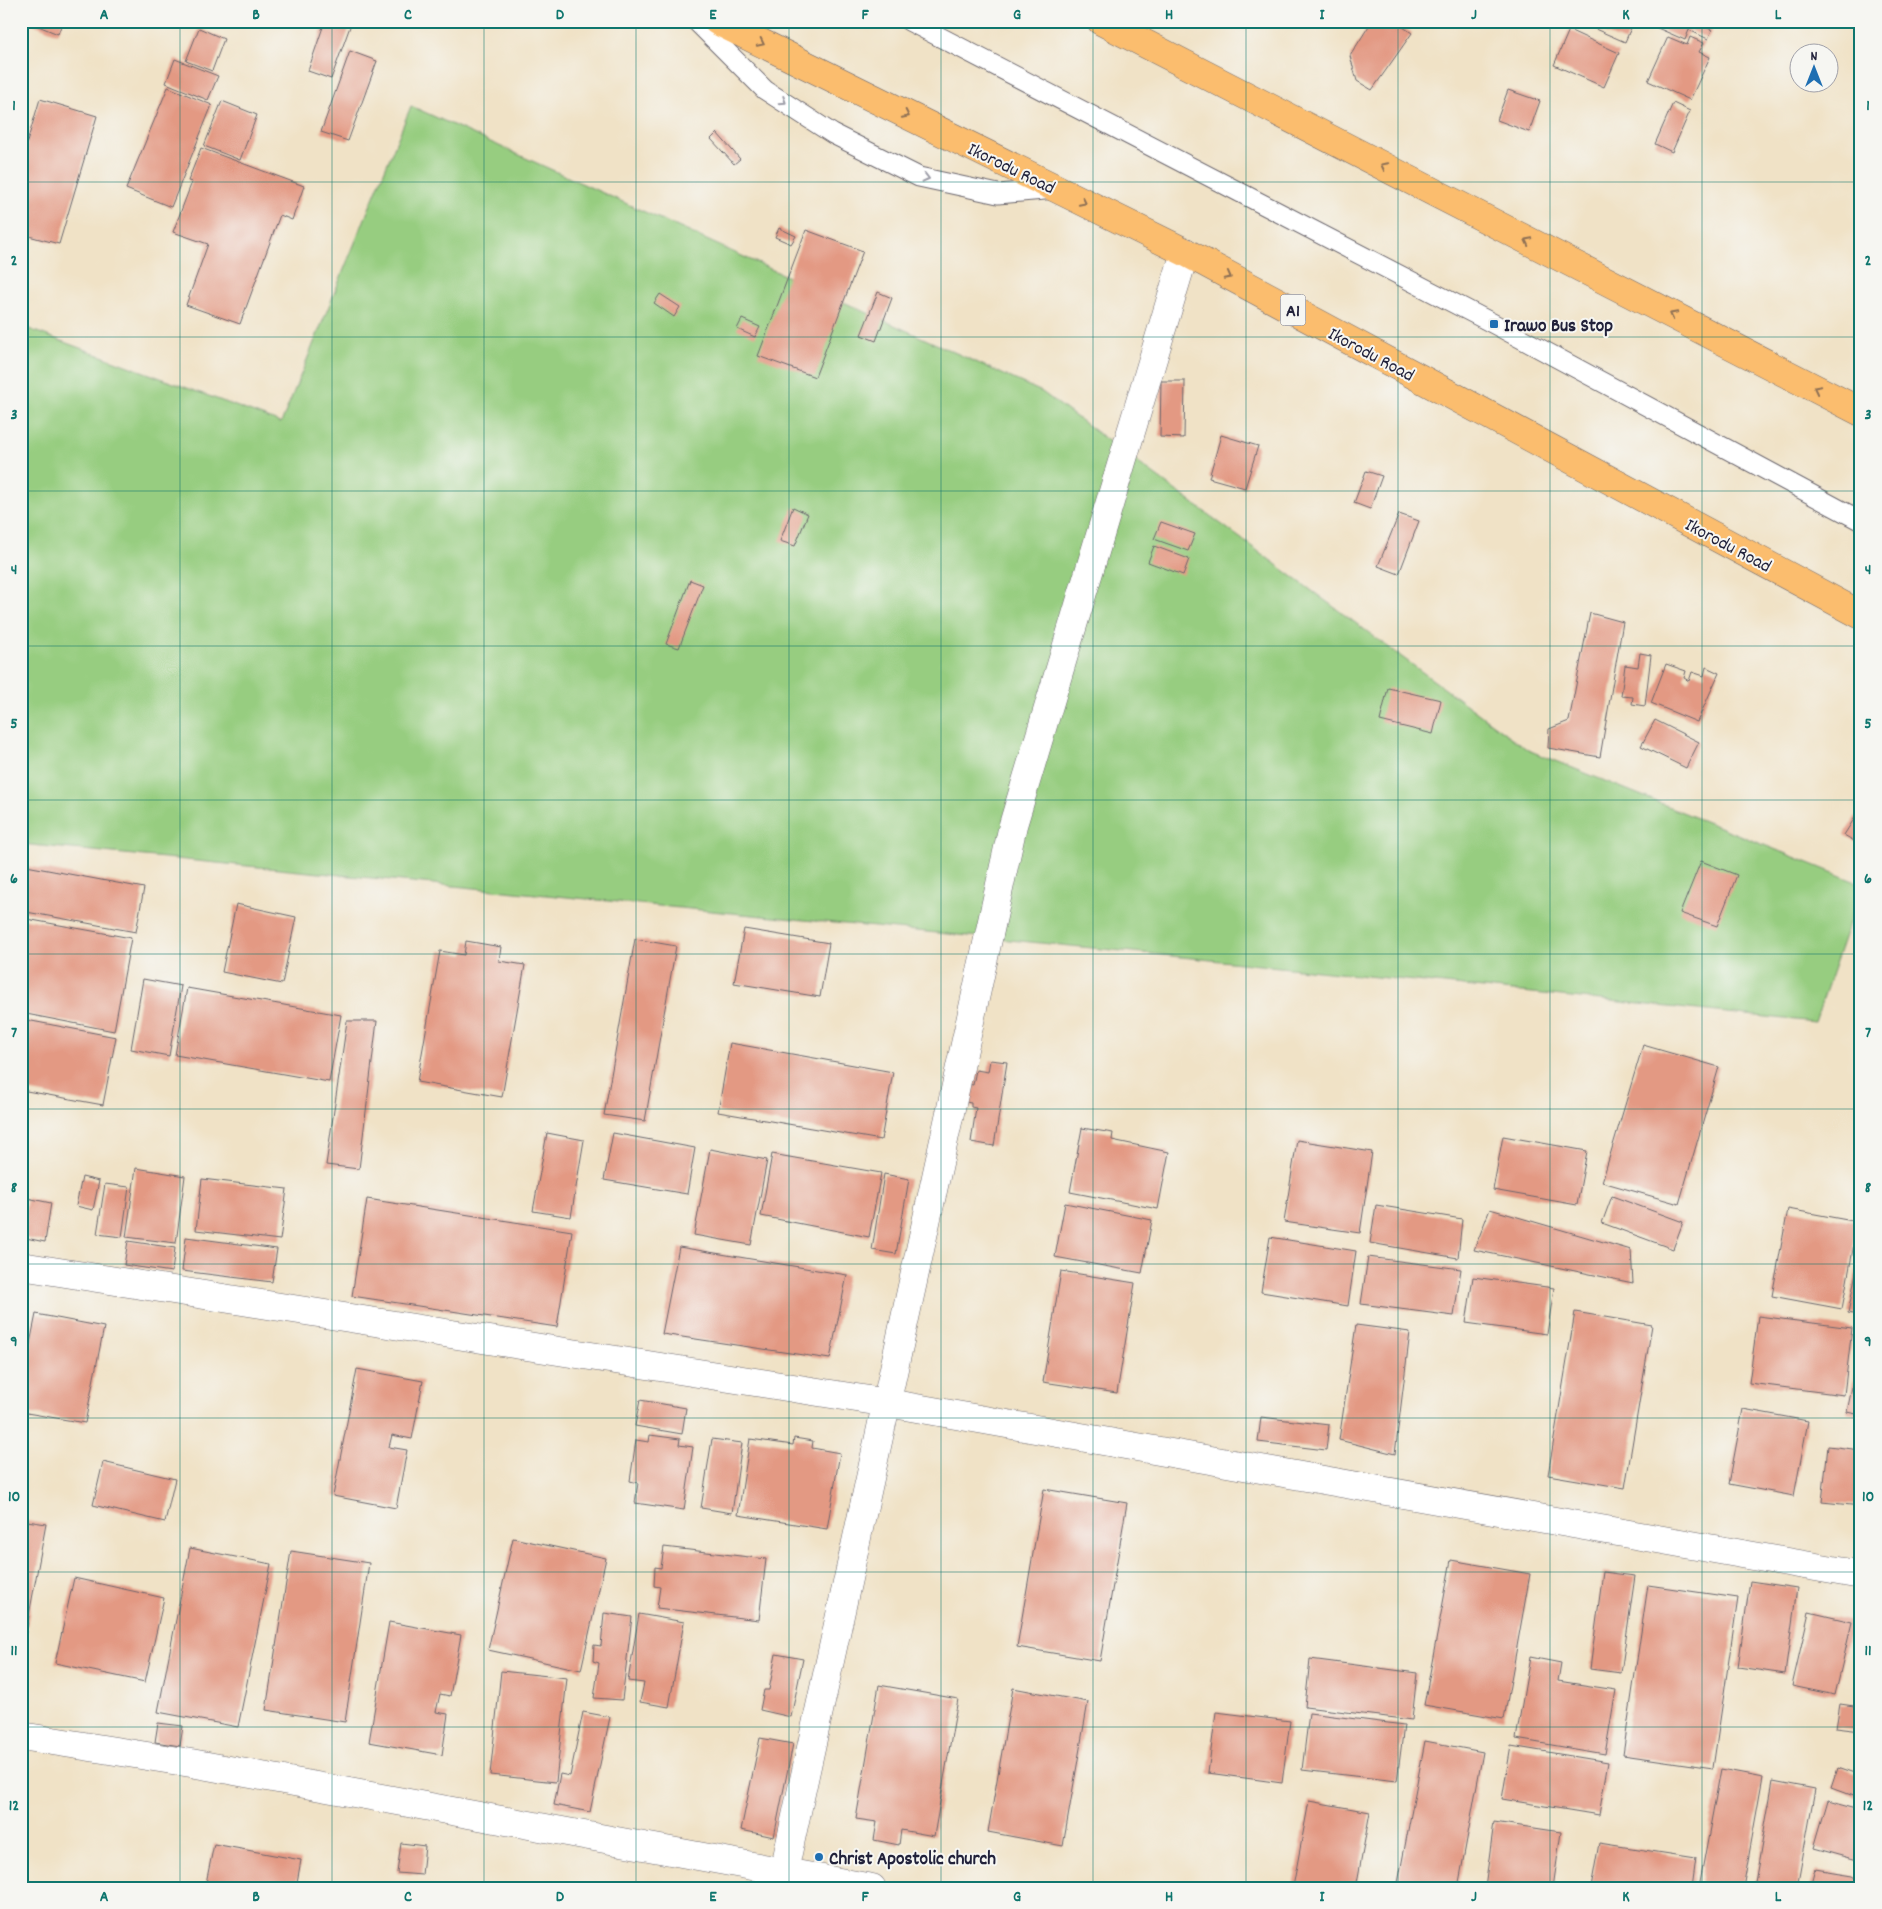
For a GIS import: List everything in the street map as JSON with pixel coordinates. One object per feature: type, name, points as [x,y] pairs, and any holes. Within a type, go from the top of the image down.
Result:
[{"type":"highway","name":"Ikorodu Road","points":[[717,21],[1185,252],[1861,615]]},
{"type":"highway","points":[[1101,21],[1861,412]]},
{"type":"street","points":[[780,1880],[888,1403],[1014,825],[1185,252]]},
{"type":"street","points":[[21,1266],[888,1403],[1861,1575]]},
{"type":"street","points":[[21,1736],[191,1763],[780,1880],[872,1888]]},
{"type":"lane","points":[[696,21],[765,90],[833,134],[919,177],[998,194],[1056,189]]},
{"type":"lane","points":[[909,21],[1476,315],[1861,521]]},
{"type":"green space","points":[[411,106],[1042,392],[1528,750],[1861,884],[1861,889],[1815,1022],[1133,952],[21,844],[21,326],[281,423]]},
{"type":"building","points":[[26,21],[63,21],[58,34]]},
{"type":"building","points":[[325,21],[352,21],[331,79],[308,71]]},
{"type":"building","points":[[1372,21],[1394,21],[1412,33],[1372,90],[1357,81],[1350,56]]},
{"type":"building","points":[[1588,21],[1634,21],[1625,42],[1586,25]]},
{"type":"building","points":[[1647,21],[1692,21],[1712,30],[1708,39],[1689,30],[1685,40],[1646,23]]},
{"type":"building","points":[[199,28],[224,39],[212,71],[186,61]]},
{"type":"building","points":[[1569,30],[1619,53],[1604,87],[1554,65]]},
{"type":"building","points":[[1668,37],[1687,45],[1690,37],[1704,43],[1699,52],[1710,57],[1690,100],[1648,81]]},
{"type":"building","points":[[350,51],[377,61],[348,141],[321,132]]},
{"type":"building","points":[[175,59],[218,76],[208,100],[166,83]]},
{"type":"building","points":[[168,87],[212,105],[171,207],[126,189]]},
{"type":"building","points":[[1508,90],[1540,101],[1529,132],[1497,120]]},
{"type":"building","points":[[40,99],[97,116],[59,244],[21,234],[21,162]]},
{"type":"building","points":[[222,101],[257,115],[240,160],[204,146]]},
{"type":"building","points":[[1673,103],[1690,111],[1672,152],[1655,144]]},
{"type":"building","points":[[717,133],[740,159],[734,164],[711,139]]},
{"type":"building","points":[[201,148],[304,186],[292,220],[280,215],[240,324],[186,305],[208,244],[173,232],[192,182],[188,181]]},
{"type":"building","points":[[779,228],[796,236],[791,244],[775,237]]},
{"type":"building","points":[[806,230],[863,251],[815,377],[758,356]]},
{"type":"building","points":[[878,292],[892,298],[876,341],[861,335]]},
{"type":"building","points":[[660,294],[680,307],[674,317],[654,303]]},
{"type":"building","points":[[742,319],[760,327],[755,337],[737,329]]},
{"type":"building","points":[[1161,381],[1185,381],[1184,438],[1160,437]]},
{"type":"building","points":[[1221,435],[1258,446],[1245,488],[1209,478]]},
{"type":"building","points":[[1366,471],[1382,476],[1370,509],[1354,503]]},
{"type":"building","points":[[793,507],[808,514],[795,546],[780,541]]},
{"type":"building","points":[[1399,514],[1419,521],[1399,574],[1378,566]]},
{"type":"building","points":[[1161,522],[1195,534],[1188,551],[1154,539]]},
{"type":"building","points":[[1154,546],[1189,559],[1183,575],[1148,562]]},
{"type":"building","points":[[690,580],[703,585],[679,648],[666,644]]},
{"type":"building","points":[[1590,613],[1623,622],[1600,757],[1548,748],[1549,729],[1569,721]]},
{"type":"building","points":[[1640,653],[1651,655],[1645,706],[1632,704],[1633,697],[1621,696],[1625,665],[1638,667]]},
{"type":"building","points":[[1666,664],[1686,671],[1684,678],[1689,681],[1692,672],[1704,676],[1706,667],[1719,673],[1697,722],[1651,703]]},
{"type":"building","points":[[1388,688],[1441,700],[1433,734],[1380,721]]},
{"type":"building","points":[[1655,720],[1699,742],[1686,768],[1641,746]]},
{"type":"building","points":[[1861,808],[1861,845],[1844,835]]},
{"type":"building","points":[[1701,861],[1737,875],[1717,926],[1680,913]]},
{"type":"building","points":[[21,865],[144,888],[136,932],[21,911]]},
{"type":"building","points":[[236,904],[296,917],[282,984],[222,972]]},
{"type":"building","points":[[21,918],[131,938],[114,1031],[21,1013]]},
{"type":"building","points":[[744,929],[829,943],[820,997],[734,983]]},
{"type":"building","points":[[635,939],[676,946],[645,1121],[604,1115]]},
{"type":"building","points":[[466,941],[501,947],[499,961],[525,965],[502,1097],[417,1082],[440,951],[464,955]]},
{"type":"building","points":[[143,979],[181,986],[169,1056],[131,1049]]},
{"type":"building","points":[[187,988],[341,1015],[329,1082],[175,1055]]},
{"type":"building","points":[[21,1019],[116,1037],[103,1105],[21,1090]]},
{"type":"building","points":[[347,1021],[377,1021],[359,1169],[326,1165]]},
{"type":"building","points":[[730,1043],[893,1072],[881,1140],[718,1112]]},
{"type":"building","points":[[1643,1045],[1719,1067],[1679,1204],[1602,1182]]},
{"type":"building","points":[[990,1060],[1007,1062],[994,1146],[971,1142],[976,1108],[971,1107],[971,1103],[960,1101],[963,1083],[973,1085],[976,1070],[988,1072]]},
{"type":"building","points":[[1082,1128],[1113,1133],[1112,1140],[1169,1152],[1158,1209],[1070,1192]]},
{"type":"building","points":[[547,1133],[584,1140],[571,1217],[533,1211]]},
{"type":"building","points":[[613,1133],[695,1148],[687,1194],[604,1180]]},
{"type":"building","points":[[1503,1136],[1587,1151],[1577,1205],[1493,1190]]},
{"type":"building","points":[[1297,1140],[1372,1152],[1360,1233],[1284,1222]]},
{"type":"building","points":[[710,1149],[767,1160],[751,1245],[694,1235]]},
{"type":"building","points":[[772,1154],[881,1173],[869,1237],[761,1216]]},
{"type":"building","points":[[136,1168],[185,1176],[176,1243],[126,1237]]},
{"type":"building","points":[[884,1174],[909,1179],[896,1254],[872,1250]]},
{"type":"building","points":[[82,1177],[99,1181],[93,1210],[76,1206]]},
{"type":"building","points":[[202,1179],[287,1189],[280,1240],[196,1230]]},
{"type":"building","points":[[105,1184],[129,1187],[122,1237],[97,1234]]},
{"type":"building","points":[[1612,1196],[1683,1222],[1673,1249],[1602,1223]]},
{"type":"building","points":[[27,1198],[51,1203],[45,1242],[21,1237]]},
{"type":"building","points":[[367,1199],[572,1231],[557,1327],[352,1296]]},
{"type":"building","points":[[1065,1203],[1152,1220],[1142,1273],[1055,1257]]},
{"type":"building","points":[[1376,1205],[1462,1219],[1458,1258],[1370,1243]]},
{"type":"building","points":[[1490,1209],[1631,1250],[1633,1283],[1474,1250]]},
{"type":"building","points":[[1788,1209],[1858,1222],[1842,1309],[1772,1296]]},
{"type":"building","points":[[186,1237],[277,1249],[272,1282],[182,1271]]},
{"type":"building","points":[[1270,1237],[1356,1251],[1348,1306],[1261,1292]]},
{"type":"building","points":[[128,1241],[175,1248],[172,1272],[124,1265]]},
{"type":"building","points":[[679,1247],[847,1275],[830,1359],[662,1334]]},
{"type":"building","points":[[1861,1252],[1861,1316],[1848,1313]]},
{"type":"building","points":[[1368,1257],[1461,1269],[1454,1316],[1361,1304]]},
{"type":"building","points":[[1061,1271],[1135,1283],[1117,1393],[1043,1382]]},
{"type":"building","points":[[1473,1277],[1554,1288],[1547,1334],[1466,1323]]},
{"type":"building","points":[[1575,1312],[1652,1325],[1625,1488],[1548,1475]]},
{"type":"building","points":[[36,1314],[104,1327],[85,1423],[21,1412],[21,1388]]},
{"type":"building","points":[[1758,1316],[1852,1328],[1844,1395],[1749,1383]]},
{"type":"building","points":[[1356,1325],[1410,1332],[1395,1454],[1339,1440]]},
{"type":"building","points":[[1861,1347],[1861,1415],[1847,1412]]},
{"type":"building","points":[[357,1369],[423,1381],[412,1439],[392,1435],[389,1447],[407,1450],[396,1508],[333,1496]]},
{"type":"building","points":[[640,1400],[686,1408],[682,1434],[635,1426]]},
{"type":"building","points":[[1743,1409],[1808,1421],[1794,1496],[1729,1484]]},
{"type":"building","points":[[1261,1417],[1329,1425],[1326,1450],[1258,1442]]},
{"type":"building","points":[[650,1435],[680,1439],[679,1445],[693,1447],[684,1510],[635,1503],[638,1483],[630,1481],[636,1440],[649,1442]]},
{"type":"building","points":[[794,1438],[813,1441],[812,1448],[840,1453],[827,1529],[738,1515],[750,1439],[793,1445]]},
{"type":"building","points":[[712,1439],[742,1443],[732,1513],[701,1508]]},
{"type":"building","points":[[1828,1446],[1861,1450],[1861,1506],[1822,1502]]},
{"type":"building","points":[[103,1462],[175,1479],[165,1522],[93,1505]]},
{"type":"building","points":[[1044,1489],[1127,1503],[1100,1661],[1017,1647]]},
{"type":"building","points":[[21,1520],[46,1524],[22,1653],[21,1653]]},
{"type":"building","points":[[513,1538],[606,1558],[581,1670],[488,1650]]},
{"type":"building","points":[[664,1547],[766,1559],[759,1620],[657,1608],[660,1587],[654,1586],[655,1567],[661,1568]]},
{"type":"building","points":[[190,1548],[271,1564],[238,1727],[158,1712]]},
{"type":"building","points":[[291,1551],[369,1563],[345,1722],[266,1710]]},
{"type":"building","points":[[1451,1560],[1530,1574],[1504,1719],[1424,1705]]},
{"type":"building","points":[[1603,1572],[1635,1576],[1621,1673],[1590,1669]]},
{"type":"building","points":[[74,1578],[164,1598],[145,1682],[55,1663]]},
{"type":"building","points":[[1750,1581],[1797,1588],[1785,1674],[1738,1667]]},
{"type":"building","points":[[1648,1585],[1738,1598],[1713,1768],[1623,1755]]},
{"type":"building","points":[[1809,1612],[1852,1622],[1835,1695],[1792,1686]]},
{"type":"building","points":[[604,1613],[632,1617],[622,1700],[594,1698],[599,1663],[593,1661],[594,1645],[601,1646]]},
{"type":"building","points":[[639,1614],[684,1622],[669,1707],[640,1702],[644,1683],[628,1681]]},
{"type":"building","points":[[389,1622],[461,1635],[450,1696],[440,1694],[436,1712],[448,1714],[442,1755],[369,1742]]},
{"type":"building","points":[[776,1654],[803,1659],[791,1717],[760,1710],[764,1690],[769,1690]]},
{"type":"building","points":[[1530,1657],[1561,1663],[1558,1681],[1616,1690],[1605,1754],[1516,1739]]},
{"type":"building","points":[[1310,1659],[1417,1673],[1412,1720],[1305,1707]]},
{"type":"building","points":[[501,1671],[567,1678],[556,1782],[490,1775]]},
{"type":"building","points":[[879,1685],[958,1699],[934,1836],[901,1830],[899,1845],[874,1840],[877,1822],[856,1819]]},
{"type":"building","points":[[1013,1688],[1088,1702],[1063,1846],[988,1832]]},
{"type":"building","points":[[1840,1704],[1861,1707],[1861,1731],[1836,1728]]},
{"type":"building","points":[[583,1712],[610,1717],[590,1812],[554,1805],[560,1774],[570,1776]]},
{"type":"building","points":[[1216,1712],[1290,1721],[1282,1783],[1208,1773]]},
{"type":"building","points":[[1309,1713],[1404,1725],[1397,1781],[1302,1770]]},
{"type":"building","points":[[158,1723],[183,1726],[180,1746],[155,1742]]},
{"type":"building","points":[[760,1738],[793,1744],[774,1837],[741,1830]]},
{"type":"building","points":[[1425,1741],[1483,1752],[1458,1888],[1397,1888]]},
{"type":"building","points":[[1511,1746],[1608,1762],[1599,1815],[1502,1799]]},
{"type":"building","points":[[1838,1767],[1861,1775],[1861,1799],[1831,1788]]},
{"type":"building","points":[[1721,1769],[1763,1777],[1743,1888],[1699,1888]]},
{"type":"building","points":[[1773,1781],[1815,1789],[1797,1888],[1754,1888]]},
{"type":"building","points":[[1828,1800],[1861,1809],[1861,1861],[1814,1848]]},
{"type":"building","points":[[1309,1801],[1370,1812],[1356,1888],[1293,1887]]},
{"type":"building","points":[[1494,1822],[1561,1832],[1553,1888],[1485,1888]]},
{"type":"building","points":[[401,1843],[425,1846],[422,1875],[397,1873]]},
{"type":"building","points":[[1599,1843],[1696,1858],[1692,1888],[1591,1888]]},
{"type":"building","points":[[214,1844],[301,1860],[296,1888],[205,1888]]},
{"type":"building","points":[[1816,1869],[1853,1875],[1861,1880],[1861,1888],[1811,1888]]},
{"type":"place","name":"Irawo Bus Stop","points":[[1494,324]]},
{"type":"place","name":"Christ Apostolic church","points":[[819,1857]]}]
